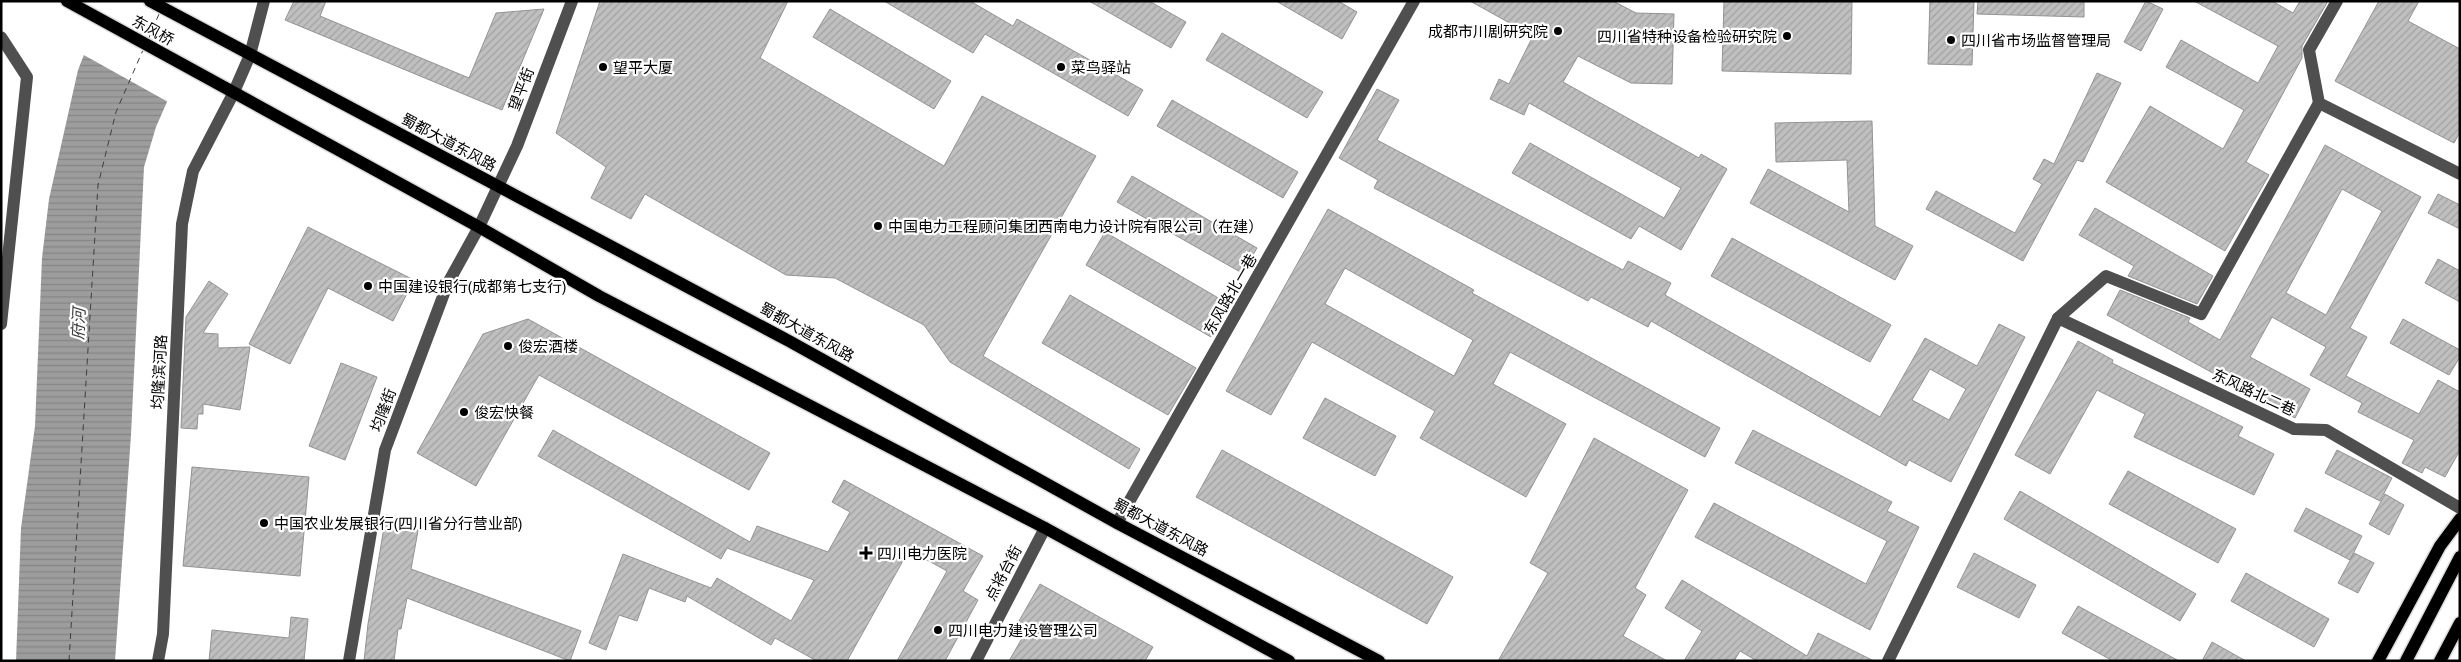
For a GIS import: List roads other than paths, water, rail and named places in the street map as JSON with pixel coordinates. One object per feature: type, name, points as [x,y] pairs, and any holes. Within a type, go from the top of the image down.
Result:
[{"type":"main road","name":"东风桥","points":[[67,1],[233,94]]},
{"type":"main road","name":"东风桥","points":[[150,1],[216,38]]},
{"type":"main road","name":"蜀都大道东风路","points":[[216,38],[789,341],[1117,523],[1379,661]]},
{"type":"main road","points":[[233,94],[479,227],[599,296],[1045,528],[1290,661]]},
{"type":"main road","points":[[2378,661],[2440,546],[2460,519]]},
{"type":"main road","points":[[2406,661],[2460,557]]},
{"type":"main road","points":[[2440,661],[2460,623]]},
{"type":"street","name":"均隆滨河路","points":[[158,661],[163,634],[182,224],[193,171],[233,94],[250,56],[264,1]]},
{"type":"street","name":"望平街","points":[[499,187],[517,146],[572,1]]},
{"type":"street","name":"东风路北一巷","points":[[1117,523],[1414,1]]},
{"type":"street","points":[[1888,661],[2058,318],[2106,276],[2201,314],[2319,103],[2309,50],[2337,1]]},
{"type":"street","points":[[1,37],[27,77],[1,324]]},
{"type":"street","points":[[2319,103],[2460,174]]},
{"type":"street","name":"均隆街","points":[[349,661],[385,450],[448,283],[499,187]]},
{"type":"street","name":"东风路北二巷","points":[[2058,318],[2294,429],[2326,430],[2460,508]]},
{"type":"street","name":"点将台街","points":[[976,661],[1045,528]]},
{"type":"water","name":"府河","points":[[105,1],[211,1],[156,127],[144,167],[131,435],[115,661],[16,661],[21,528],[35,426],[42,258],[49,199],[78,70]]},
{"type":"place","name":"成都市川剧研究院","points":[[1558,31]]},
{"type":"place","name":"四川省特种设备检验研究院","points":[[1787,36]]},
{"type":"place","name":"四川省市场监督管理局","points":[[1951,40]]},
{"type":"place","name":"望平大厦","points":[[603,67]]},
{"type":"place","name":"菜鸟驿站","points":[[1061,67]]},
{"type":"place","name":"中国电力工程顾问集团西南电力设计院有限公司（在建）","points":[[878,226]]},
{"type":"place","name":"中国建设银行(成都第七支行)","points":[[368,286]]},
{"type":"place","name":"俊宏酒楼","points":[[508,346]]},
{"type":"place","name":"俊宏快餐","points":[[464,412]]},
{"type":"place","name":"中国农业发展银行(四川省分行营业部)","points":[[264,523]]},
{"type":"place","name":"四川电力医院","points":[[866,553]]},
{"type":"place","name":"四川电力建设管理公司","points":[[938,630]]}]
